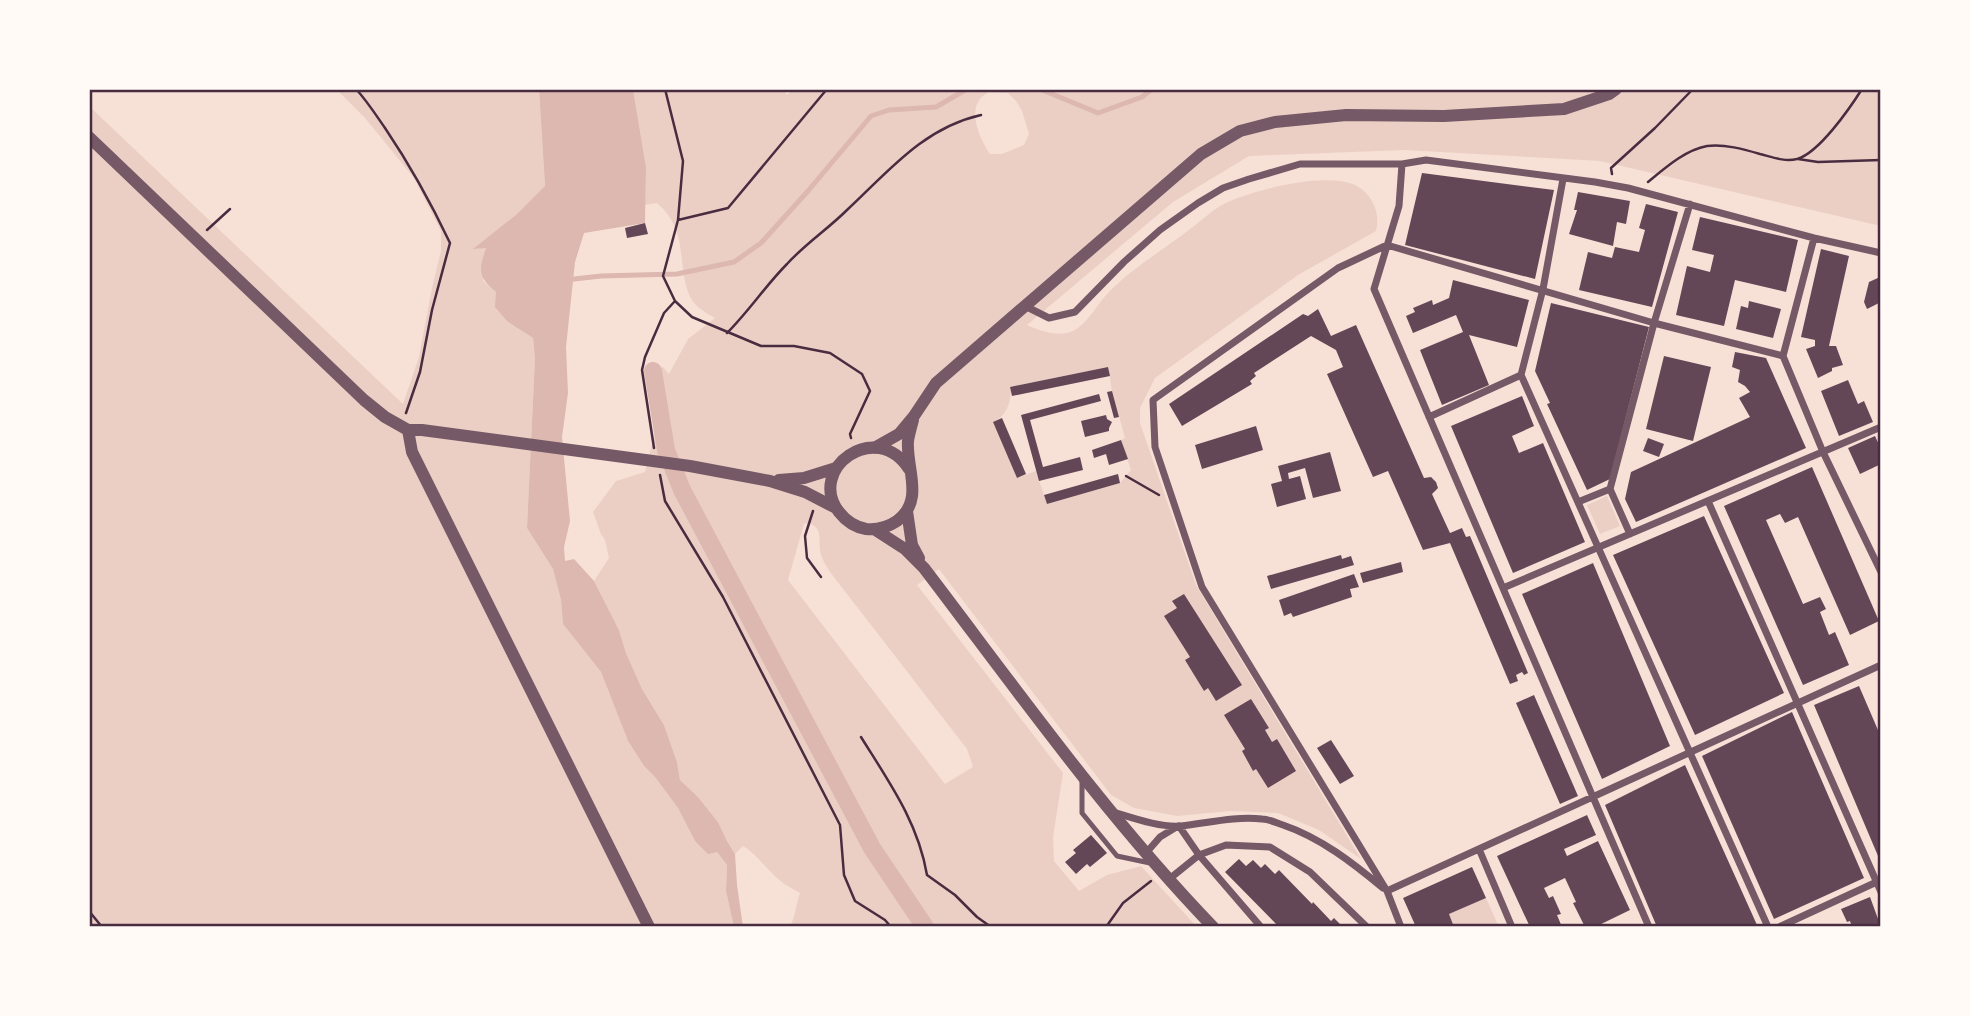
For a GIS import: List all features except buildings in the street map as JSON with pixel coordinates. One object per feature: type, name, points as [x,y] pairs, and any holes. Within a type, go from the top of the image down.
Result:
[{"type":"street","points":[[876,447],[899,434],[936,383],[1201,154],[1240,131],[1275,122],[1346,115],[1444,116],[1564,109],[1616,89]]},
{"type":"street","points":[[89,136],[364,400],[385,417],[410,429],[690,466],[771,481],[819,499],[836,508],[853,524],[874,529],[905,549],[924,568],[1109,810],[1213,927]]},
{"type":"street","points":[[1025,306],[1049,318],[1075,312],[1160,230],[1215,193],[1249,179],[1300,164],[1402,164],[1426,160],[1595,182],[1628,188],[1814,238],[1881,253]]},
{"type":"street","points":[[1402,164],[1399,206],[1374,289],[1649,927]]},
{"type":"street","points":[[1563,179],[1543,289],[1521,375],[1768,927]]},
{"type":"street","points":[[1630,534],[1610,489],[1654,323],[1690,204]]},
{"type":"street","points":[[1814,238],[1783,356],[1823,452],[1881,572]]},
{"type":"street","points":[[1401,927],[1387,891],[1202,587],[1155,447],[1153,400],[1338,268],[1387,246],[1654,323],[1783,356]]},
{"type":"street","points":[[1429,417],[1521,375]]},
{"type":"street","points":[[909,469],[908,440],[914,416]]},
{"type":"street","points":[[1503,588],[1881,428]]},
{"type":"street","points":[[410,429],[411,452],[649,927]]},
{"type":"street","points":[[836,508],[832,480],[836,468],[844,458],[866,448],[876,447],[892,452],[905,462],[914,483],[914,490],[906,511],[889,526],[874,529]]},
{"type":"street","points":[[771,481],[804,478],[836,468]]},
{"type":"street","points":[[1578,502],[1610,489]]},
{"type":"street","points":[[1707,501],[1881,892]]},
{"type":"street","points":[[906,511],[912,545],[924,568]]},
{"type":"street","points":[[1387,891],[1881,665]]},
{"type":"street","points":[[1109,810],[1141,820],[1179,826],[1217,819],[1264,819],[1291,828],[1326,845],[1387,891]]},
{"type":"street","points":[[1146,853],[1160,837],[1179,826]]},
{"type":"street","points":[[1179,826],[1199,855],[1261,927]]},
{"type":"street","points":[[1162,872],[1226,845],[1270,847],[1310,872],[1367,927]]},
{"type":"street","points":[[1479,849],[1512,927]]},
{"type":"street","points":[[1779,927],[1878,881]]},
{"type":"lane","points":[[1082,776],[1082,813],[1117,856],[1162,872]]},
{"type":"path","points":[[356,89],[400,149],[424,189],[450,243],[432,310],[410,429]]},
{"type":"path","points":[[665,89],[683,161],[678,220],[663,276],[675,301],[692,317],[727,333],[761,346],[794,346],[830,353],[862,374],[870,390],[850,434],[855,451]]},
{"type":"path","points":[[678,220],[728,208],[827,89]]},
{"type":"path","points":[[1693,89],[1611,168],[1612,179],[1628,188],[1648,182],[1687,154],[1705,146],[1735,147],[1783,159],[1818,162],[1881,160]]},
{"type":"path","points":[[1798,159],[1822,141],[1862,89]]},
{"type":"path","points":[[727,333],[787,264],[897,160],[936,133],[965,118],[981,115]]},
{"type":"path","points":[[197,240],[230,209]]},
{"type":"path","points":[[655,452],[642,370],[664,313],[675,301]]},
{"type":"path","points":[[657,464],[664,501],[723,597],[840,825],[844,875],[855,901],[885,920],[891,927]]},
{"type":"path","points":[[1126,476],[1174,503]]},
{"type":"path","points":[[819,499],[805,536],[807,558],[821,577]]},
{"type":"path","points":[[861,737],[908,814],[923,850],[927,875],[955,895],[990,927]]},
{"type":"path","points":[[1106,927],[1123,904],[1162,872]]},
{"type":"path","points":[[89,911],[102,927]]},
{"type":"shaded area","points":[[336,89],[539,89],[545,187],[474,249],[486,247],[483,281],[496,292],[508,322],[533,338],[535,358],[527,528],[553,569],[561,600],[563,624],[601,672],[628,741],[644,766],[678,808],[695,841],[717,852],[727,865],[726,891],[734,927],[89,927],[89,106],[403,404],[419,357],[441,251],[441,231],[414,178],[365,118]]},
{"type":"shaded area","points":[[539,89],[633,89],[646,167],[645,223],[584,233],[575,262],[566,347],[568,393],[562,437],[570,521],[564,547],[565,561],[574,559],[594,581],[619,630],[642,689],[664,725],[677,762],[680,780],[718,822],[735,854],[743,927],[734,927],[726,891],[727,865],[717,852],[708,854],[695,841],[678,808],[644,766],[628,741],[601,672],[563,624],[561,600],[553,569],[527,528],[535,358],[533,338],[508,322],[495,307],[496,292],[485,281],[481,272],[486,248],[473,249],[517,214],[545,186]]},
{"type":"shaded area","points":[[633,89],[783,89],[787,95],[793,89],[1881,89],[1881,226],[1600,161],[1404,150],[1249,156],[1173,202],[1027,325],[1059,334],[1078,328],[1109,292],[1128,275],[1218,208],[1241,197],[1274,187],[1328,180],[1357,186],[1371,199],[1376,211],[1376,231],[1298,275],[1155,378],[1140,408],[1140,423],[1196,585],[1361,859],[1319,830],[1278,813],[1230,811],[1177,816],[1134,808],[1111,795],[939,569],[917,585],[1063,773],[1053,837],[1054,861],[1079,891],[1107,875],[1141,866],[1197,927],[789,927],[800,893],[778,879],[743,846],[735,854],[718,822],[680,780],[677,762],[664,725],[642,689],[619,630],[594,581],[609,558],[605,540],[593,512],[616,481],[645,472],[657,424],[647,372],[663,367],[669,374],[688,339],[715,318],[699,308],[690,297],[678,234],[667,213],[657,203],[645,205],[646,167]],"holes":[[[989,92],[1008,93],[1016,101],[1029,134],[1024,145],[1002,154],[990,154],[980,135],[975,112],[980,99]],[[1108,367],[1125,438],[1121,440],[1131,470],[1120,483],[1047,504],[1036,471],[1017,478],[994,422],[1008,407],[1010,387]],[[809,523],[817,529],[821,555],[830,572],[967,749],[973,767],[945,784],[788,580],[804,524]]]},
{"type":"shaded area","points":[[1607,496],[1620,526],[1600,534],[1587,505]]},
{"type":"shaded area","points":[[1486,898],[1499,927],[1454,927],[1449,914]]},
{"type":"waterway","points":[[565,280],[677,274],[734,262],[761,243],[871,116],[889,110],[936,107],[967,89]]},
{"type":"waterway","points":[[1040,89],[1098,113],[1142,97],[1152,89]]},
{"type":"waterway","points":[[653,371],[666,450],[682,490],[872,848],[925,927]]}]
